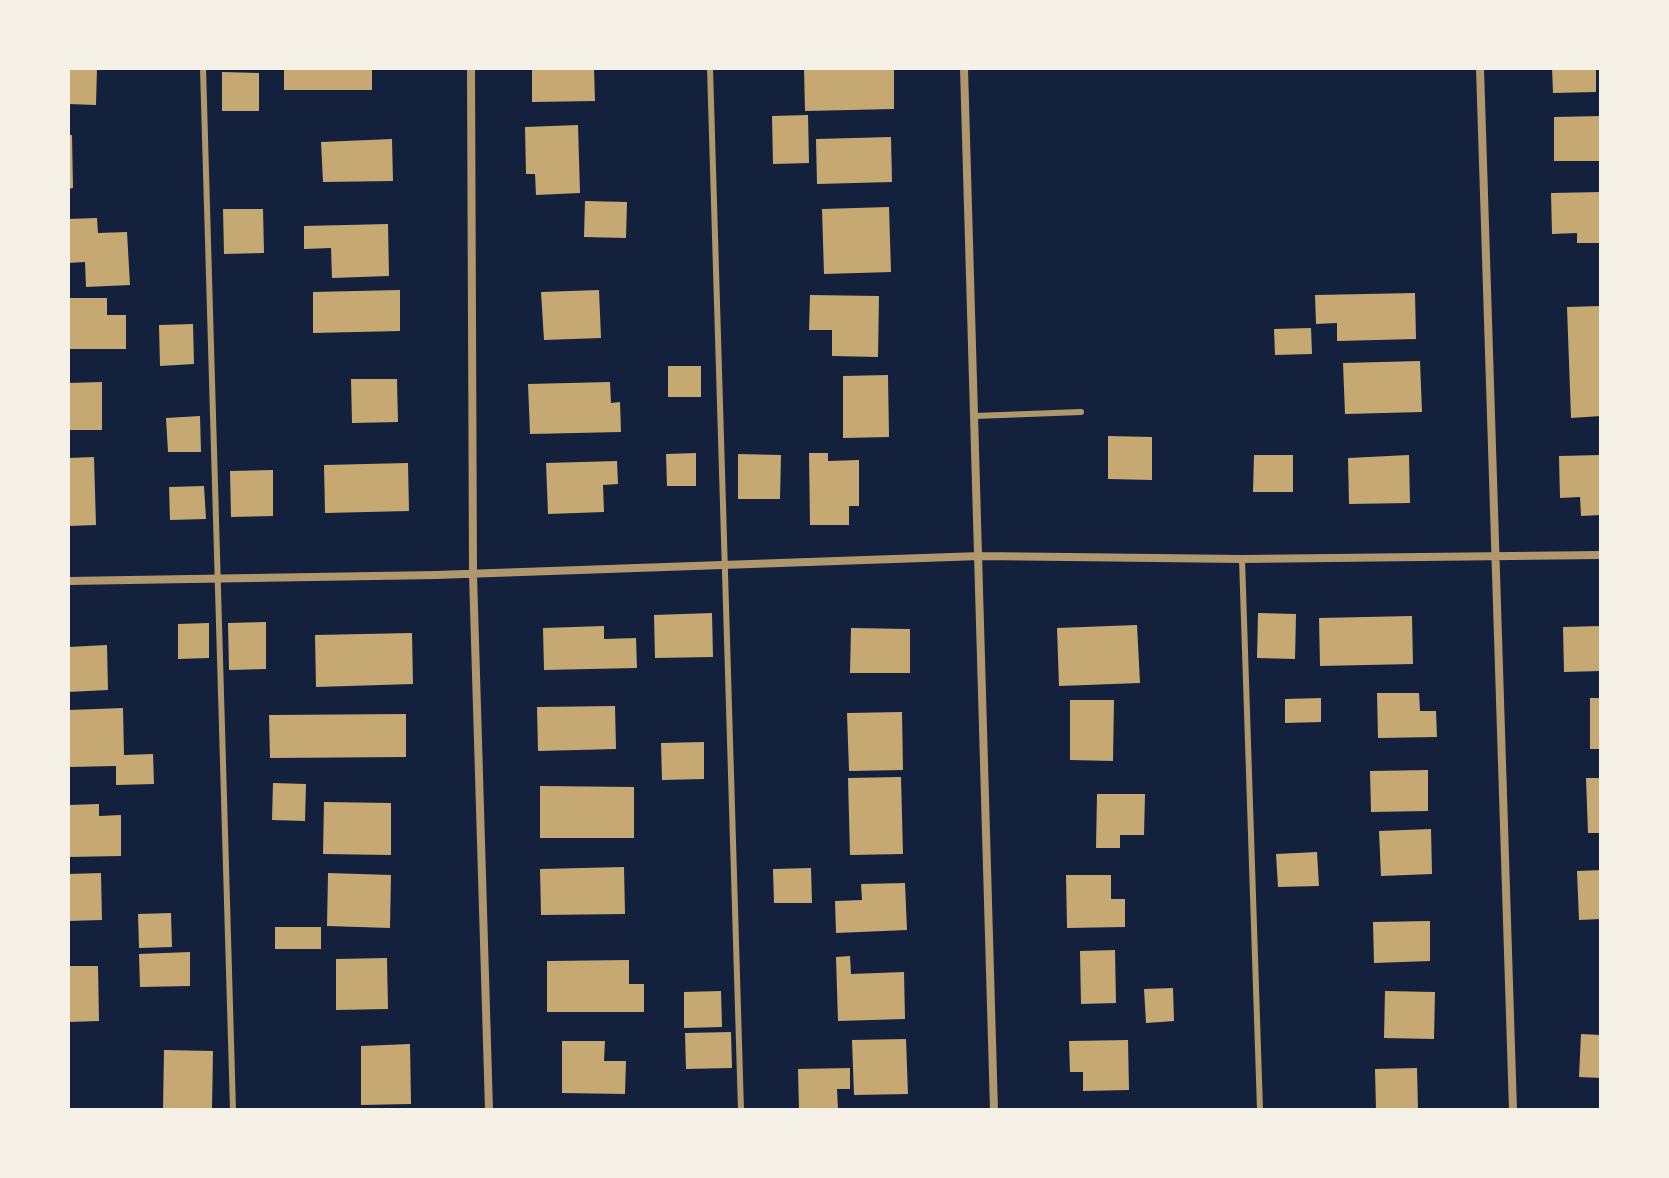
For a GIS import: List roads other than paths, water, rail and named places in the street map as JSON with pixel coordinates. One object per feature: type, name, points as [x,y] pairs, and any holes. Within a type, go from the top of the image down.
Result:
[{"type":"street","points":[[471,68],[473,574],[489,1110]]},
{"type":"street","points":[[964,68],[994,1110]]},
{"type":"street","points":[[1480,68],[1493,557],[1513,1110]]},
{"type":"street","points":[[68,581],[473,574],[980,556],[1242,559],[1601,555]]},
{"type":"lane","points":[[203,68],[233,1110]]},
{"type":"lane","points":[[710,68],[741,1110]]},
{"type":"lane","points":[[975,416],[1081,412]]},
{"type":"lane","points":[[1242,559],[1260,1110]]}]
